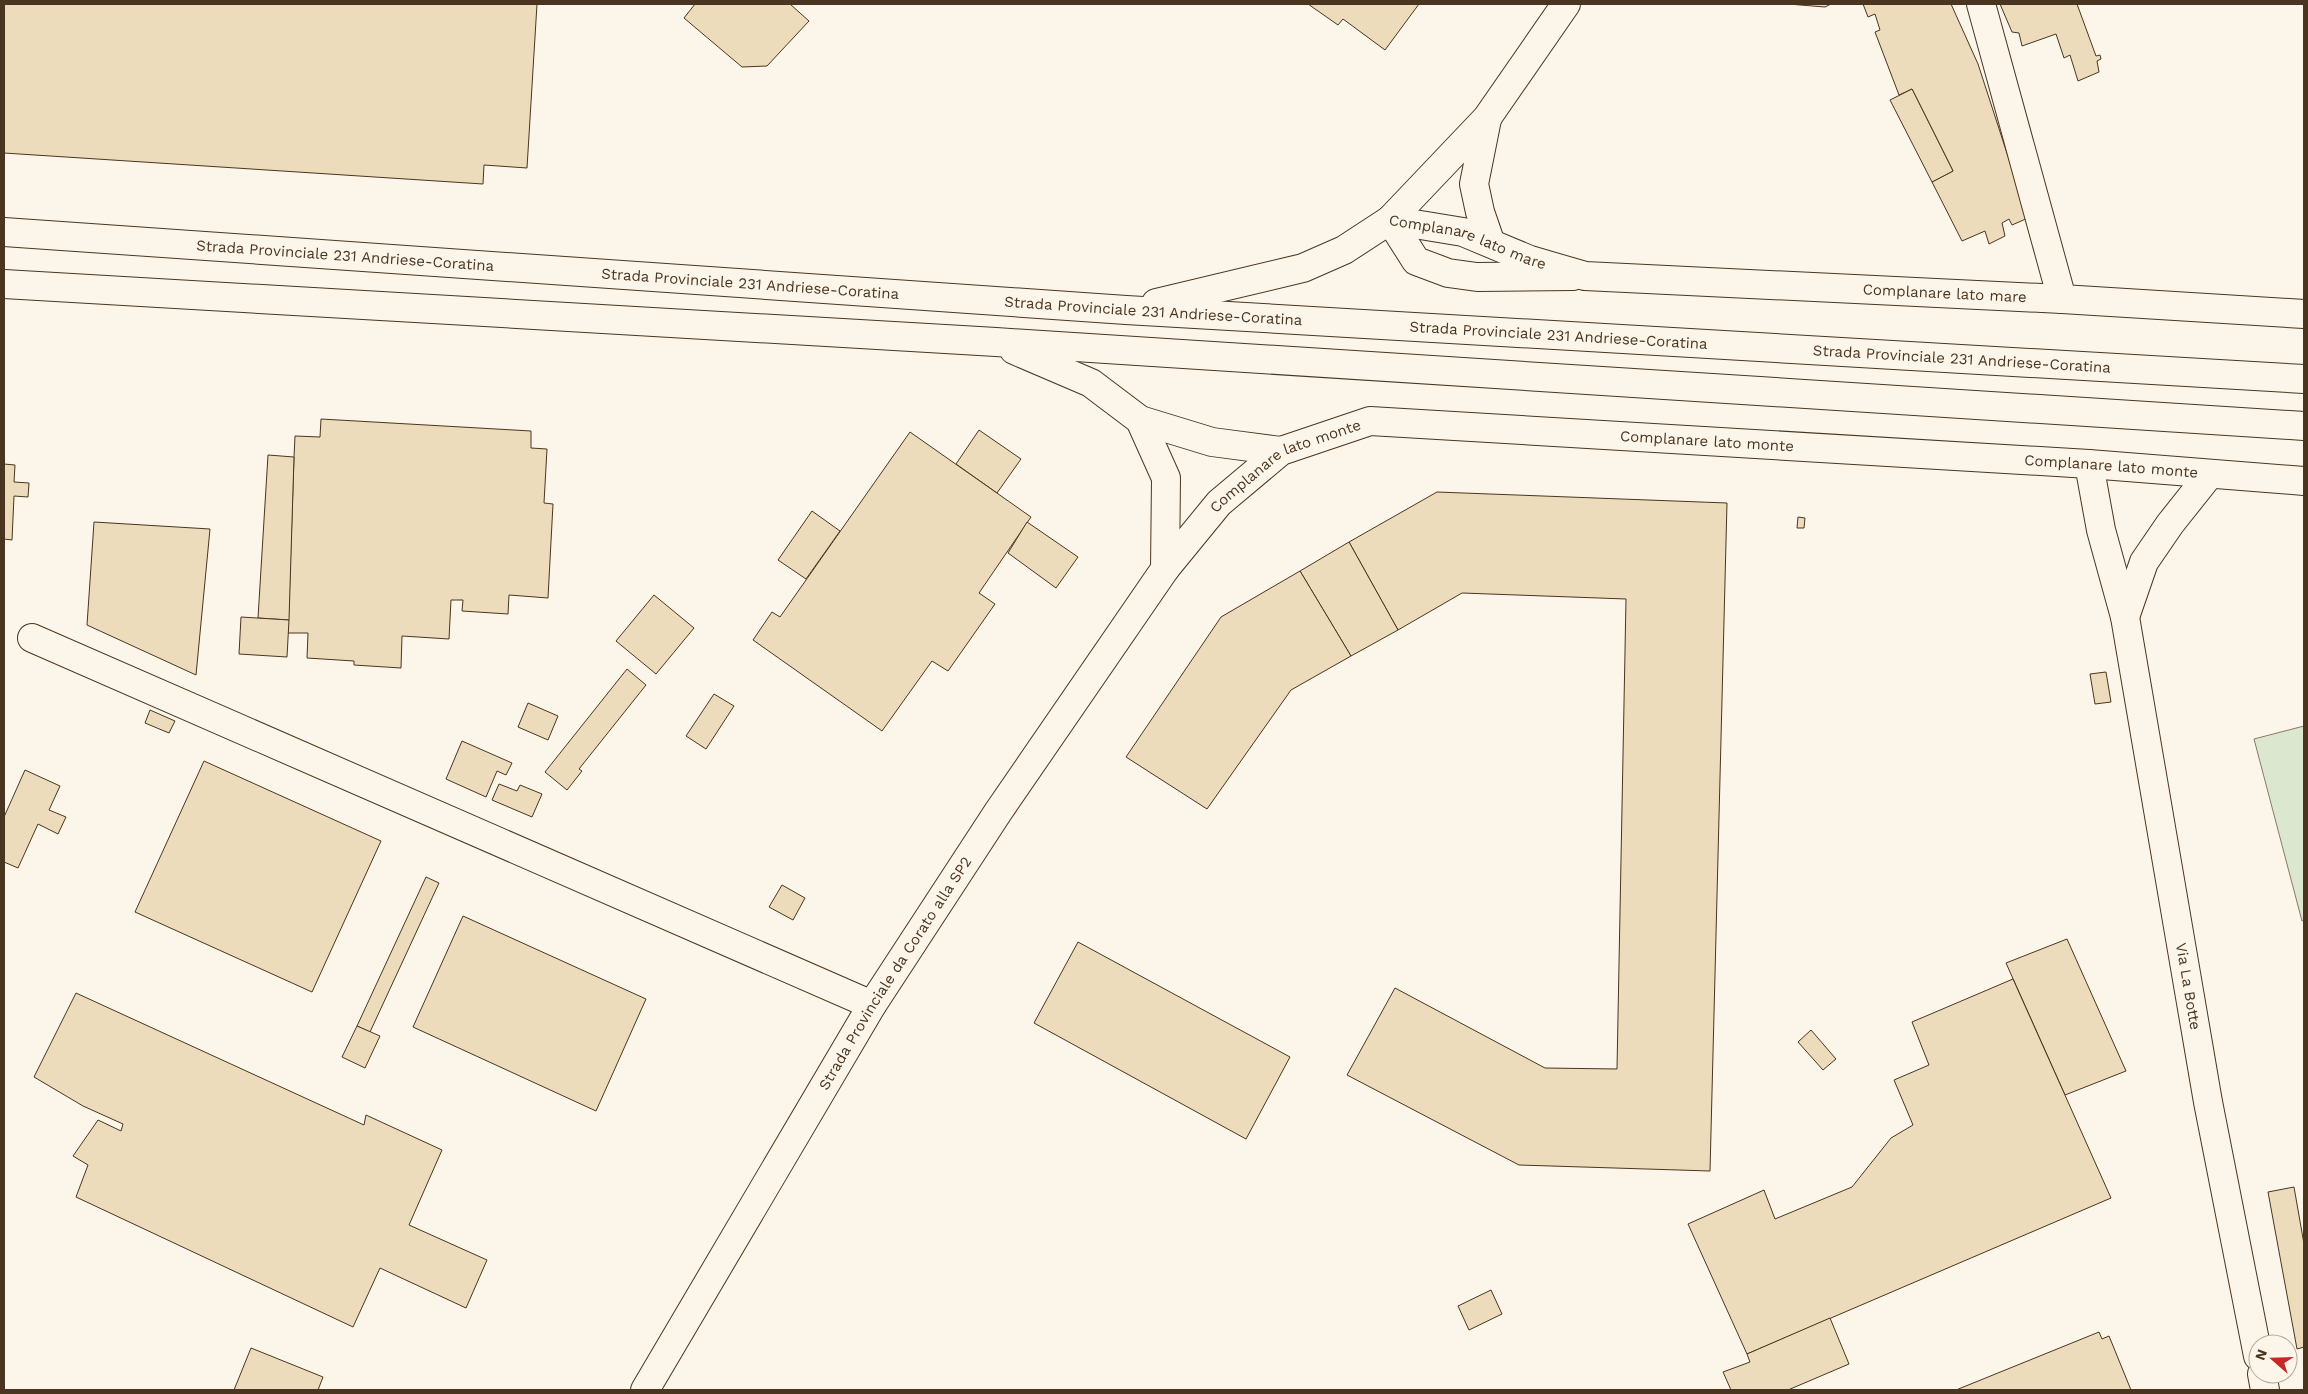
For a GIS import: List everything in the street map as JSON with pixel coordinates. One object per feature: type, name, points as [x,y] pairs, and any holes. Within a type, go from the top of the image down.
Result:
[{"type":"main road","points":[[1126,310],[1303,268],[1344,250],[1390,220],[1487,118],[1566,4]]},
{"type":"main road","points":[[1981,4],[2062,299]]},
{"type":"main road","points":[[1487,118],[1474,184],[1480,212],[1490,241]]},
{"type":"main road","name":"Complanare lato mare","points":[[1390,220],[1432,225],[1490,241],[1530,260],[1585,276]]},
{"type":"main road","name":"Complanare lato mare","points":[[1390,220],[1416,261],[1448,273],[1477,277],[1585,276],[2062,299],[2304,314]]},
{"type":"main road","name":"Strada Provinciale 231 Andriese-Coratina","points":[[4,232],[1126,310],[2304,379]]},
{"type":"main road","points":[[4,284],[996,342],[2304,426]]},
{"type":"main road","points":[[996,342],[1091,383],[1140,420],[1212,442],[1281,450]]},
{"type":"main road","points":[[1140,420],[1166,478],[1165,569]]},
{"type":"main road","name":"Complanare lato monte","points":[[1165,569],[1219,502],[1281,450],[1370,421],[2089,464],[2209,475],[2304,481]]},
{"type":"main road","name":"Via La Botte","points":[[2089,464],[2101,530],[2125,617],[2208,1102],[2254,1334]]},
{"type":"main road","points":[[2125,617],[2144,562],[2209,475]]},
{"type":"main road","name":"Strada Provinciale da Corato alla SP2","points":[[645,1390],[872,1005],[998,812],[1165,569]]},
{"type":"main road","points":[[32,638],[872,1005]]},
{"type":"green space","points":[[2304,726],[2304,920],[2302,921],[2254,739]]},
{"type":"building","points":[[4,4],[537,4],[527,168],[484,165],[483,184],[4,153]]},
{"type":"building","points":[[695,4],[790,4],[809,21],[767,66],[742,67],[684,18]]},
{"type":"building","points":[[1308,4],[1419,4],[1385,50],[1343,19],[1338,25]]},
{"type":"building","points":[[1788,4],[1831,4],[1825,7]]},
{"type":"building","points":[[1863,4],[1951,4],[1978,64],[2028,218],[2012,225],[2009,219],[2002,223],[2005,236],[1989,244],[1985,231],[1962,241],[1932,182],[1953,171],[1912,89],[1899,95],[1875,32],[1880,30],[1875,14],[1868,17]]},
{"type":"building","points":[[2000,4],[2077,4],[2096,56],[2100,55],[2101,59],[2097,61],[2099,72],[2078,81],[2070,55],[2064,58],[2056,34],[2022,46],[2019,33],[2012,32]]},
{"type":"building","points":[[1912,89],[1953,171],[1932,182],[1890,100]]},
{"type":"building","points":[[321,419],[531,431],[531,448],[547,449],[544,503],[553,504],[548,598],[509,595],[508,614],[462,611],[463,600],[451,600],[449,639],[402,636],[401,668],[354,665],[354,661],[307,658],[308,633],[288,633],[295,436],[320,437]]},
{"type":"building","points":[[979,430],[1021,459],[997,493],[956,464]]},
{"type":"building","points":[[910,432],[1031,517],[979,593],[995,604],[948,671],[932,661],[882,731],[753,640],[772,612],[780,617]]},
{"type":"building","points":[[268,455],[294,457],[289,620],[258,618]]},
{"type":"building","points":[[4,464],[15,465],[14,482],[29,483],[28,497],[14,496],[12,540],[4,539]]},
{"type":"building","points":[[1437,492],[1727,503],[1710,1171],[1519,1165],[1347,1075],[1395,988],[1545,1068],[1617,1069],[1626,599],[1462,593],[1398,630],[1349,542]]},
{"type":"building","points":[[812,511],[840,531],[806,579],[778,560]]},
{"type":"building","points":[[1798,517],[1805,518],[1804,528],[1797,528]]},
{"type":"building","points":[[94,522],[210,529],[196,675],[87,625]]},
{"type":"building","points":[[1027,522],[1078,557],[1056,588],[1008,553]]},
{"type":"building","points":[[1349,542],[1398,630],[1351,656],[1300,571]]},
{"type":"building","points":[[1300,571],[1351,656],[1291,690],[1207,809],[1126,757],[1221,617]]},
{"type":"building","points":[[654,595],[694,628],[656,674],[616,641]]},
{"type":"building","points":[[241,617],[289,620],[287,657],[239,654]]},
{"type":"building","points":[[627,669],[646,685],[579,769],[582,771],[567,790],[545,772]]},
{"type":"building","points":[[2106,672],[2111,702],[2095,704],[2090,674]]},
{"type":"building","points":[[714,694],[734,706],[706,749],[686,736]]},
{"type":"building","points":[[528,703],[558,716],[548,740],[518,727]]},
{"type":"building","points":[[150,710],[175,721],[169,733],[145,723]]},
{"type":"building","points":[[462,741],[512,763],[506,775],[497,771],[486,797],[446,779]]},
{"type":"building","points":[[204,761],[381,841],[312,992],[135,912]]},
{"type":"building","points":[[25,770],[60,786],[49,810],[66,817],[58,834],[38,824],[18,868],[4,862],[4,817]]},
{"type":"building","points":[[499,784],[517,791],[520,785],[542,794],[532,817],[492,800]]},
{"type":"building","points":[[426,877],[439,883],[370,1032],[357,1026]]},
{"type":"building","points":[[782,885],[805,898],[793,920],[769,907]]},
{"type":"building","points":[[463,916],[646,999],[596,1111],[413,1027]]},
{"type":"building","points":[[2067,939],[2126,1071],[2065,1095],[2006,963]]},
{"type":"building","points":[[1078,942],[1290,1057],[1246,1139],[1034,1023]]},
{"type":"building","points":[[2013,979],[2111,1198],[1747,1354],[1688,1224],[1764,1190],[1775,1219],[1852,1187],[1891,1138],[1913,1125],[1894,1080],[1929,1065],[1912,1022]]},
{"type":"building","points":[[76,993],[364,1125],[366,1115],[442,1150],[409,1225],[487,1260],[466,1308],[380,1268],[353,1327],[76,1197],[88,1165],[73,1156],[98,1120],[121,1131],[123,1124],[83,1106],[34,1077]]},
{"type":"building","points":[[357,1026],[380,1036],[365,1068],[342,1057]]},
{"type":"building","points":[[1811,1030],[1836,1059],[1823,1070],[1798,1042]]},
{"type":"building","points":[[2294,1187],[2304,1244],[2304,1347],[2298,1349],[2298,1334],[2294,1334],[2268,1192]]},
{"type":"building","points":[[1491,1290],[1502,1314],[1469,1330],[1458,1306]]},
{"type":"building","points":[[1830,1318],[1849,1364],[1788,1390],[1731,1390],[1723,1372],[1750,1362],[1747,1354]]},
{"type":"building","points":[[2099,1332],[2102,1339],[2109,1336],[2131,1390],[1956,1390]]},
{"type":"building","points":[[251,1348],[323,1377],[318,1390],[234,1390]]}]
